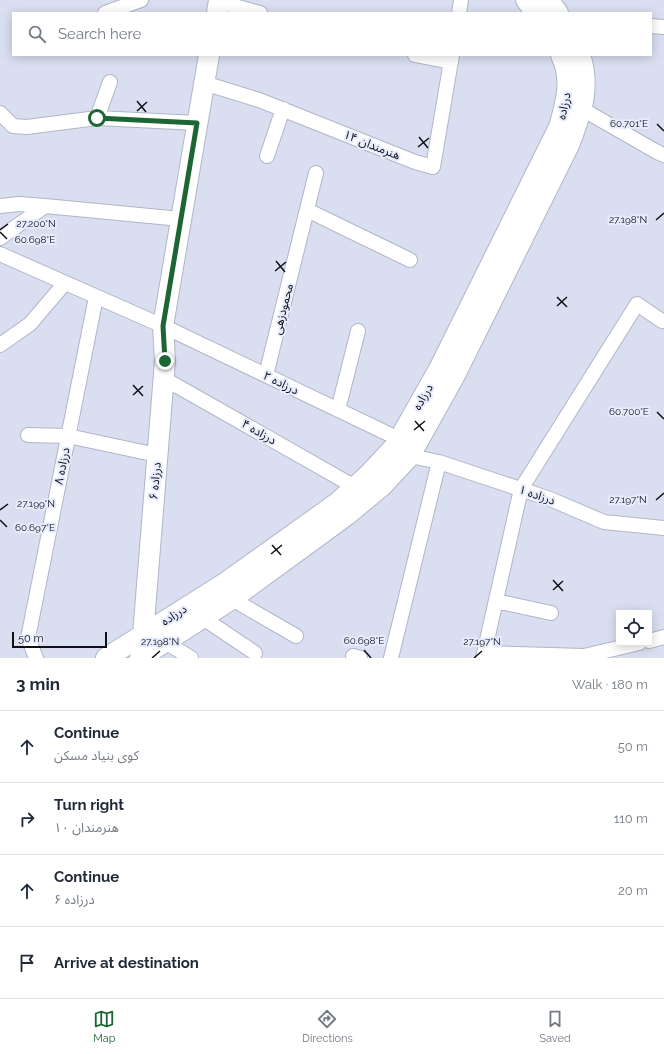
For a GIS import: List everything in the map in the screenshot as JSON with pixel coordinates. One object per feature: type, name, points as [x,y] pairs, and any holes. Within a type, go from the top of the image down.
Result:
[{"type":"main road","points":[[526,0],[535,12]]},
{"type":"main road","points":[[548,0],[557,12]]},
{"type":"main road","name":"درزاده ۶","points":[[143,635],[164,378],[165,361],[163,326],[209,56]]},
{"type":"main road","name":"درزاده","points":[[140,658],[232,599],[347,515],[382,486],[410,456],[458,370],[570,145],[582,109],[585,87],[584,73],[572,58]]},
{"type":"main road","name":"درزاده","points":[[106,658],[127,653],[143,635],[225,582],[337,503],[355,487],[396,445],[439,369],[559,127],[566,105],[572,58]]},
{"type":"street","points":[[108,12],[141,0]]},
{"type":"street","points":[[459,12],[461,0]]},
{"type":"street","points":[[218,5],[255,12]]},
{"type":"street","points":[[652,26],[664,27]]},
{"type":"street","points":[[427,56],[451,58]]},
{"type":"street","name":"هنرمندان ۱۴","points":[[204,83],[259,100],[415,162],[433,167],[451,58]]},
{"type":"street","points":[[97,118],[110,82]]},
{"type":"street","points":[[267,156],[283,109]]},
{"type":"street","points":[[582,109],[664,155]]},
{"type":"street","points":[[0,113],[13,126],[27,127],[97,118],[197,123]]},
{"type":"street","name":"محمودزهی","points":[[266,375],[316,173]]},
{"type":"street","points":[[0,206],[20,204],[181,219]]},
{"type":"street","points":[[0,238],[45,206]]},
{"type":"street","points":[[307,210],[410,260]]},
{"type":"street","name":"درزاده ۲","points":[[0,254],[163,326],[399,439]]},
{"type":"street","points":[[0,345],[30,324],[65,283]]},
{"type":"street","name":"درزاده ۸","points":[[36,658],[28,638],[96,297]]},
{"type":"street","points":[[627,646],[584,657],[484,656],[521,489],[637,304],[662,321]]},
{"type":"street","points":[[338,410],[358,331]]},
{"type":"street","name":"درزاده ۴","points":[[164,378],[355,487]]},
{"type":"street","points":[[28,435],[68,436],[157,455]]},
{"type":"street","name":"درزاده ۱","points":[[410,456],[439,462],[521,489],[550,499],[604,522],[664,528]]},
{"type":"street","points":[[391,658],[439,462]]},
{"type":"street","points":[[232,599],[296,636]]},
{"type":"street","points":[[496,601],[550,613]]},
{"type":"street","points":[[203,618],[255,653]]},
{"type":"street","points":[[652,640],[664,637]]},
{"type":"street","points":[[165,642],[191,658]]},
{"type":"route","points":[[97,118],[197,123],[163,326],[165,361]]}]
